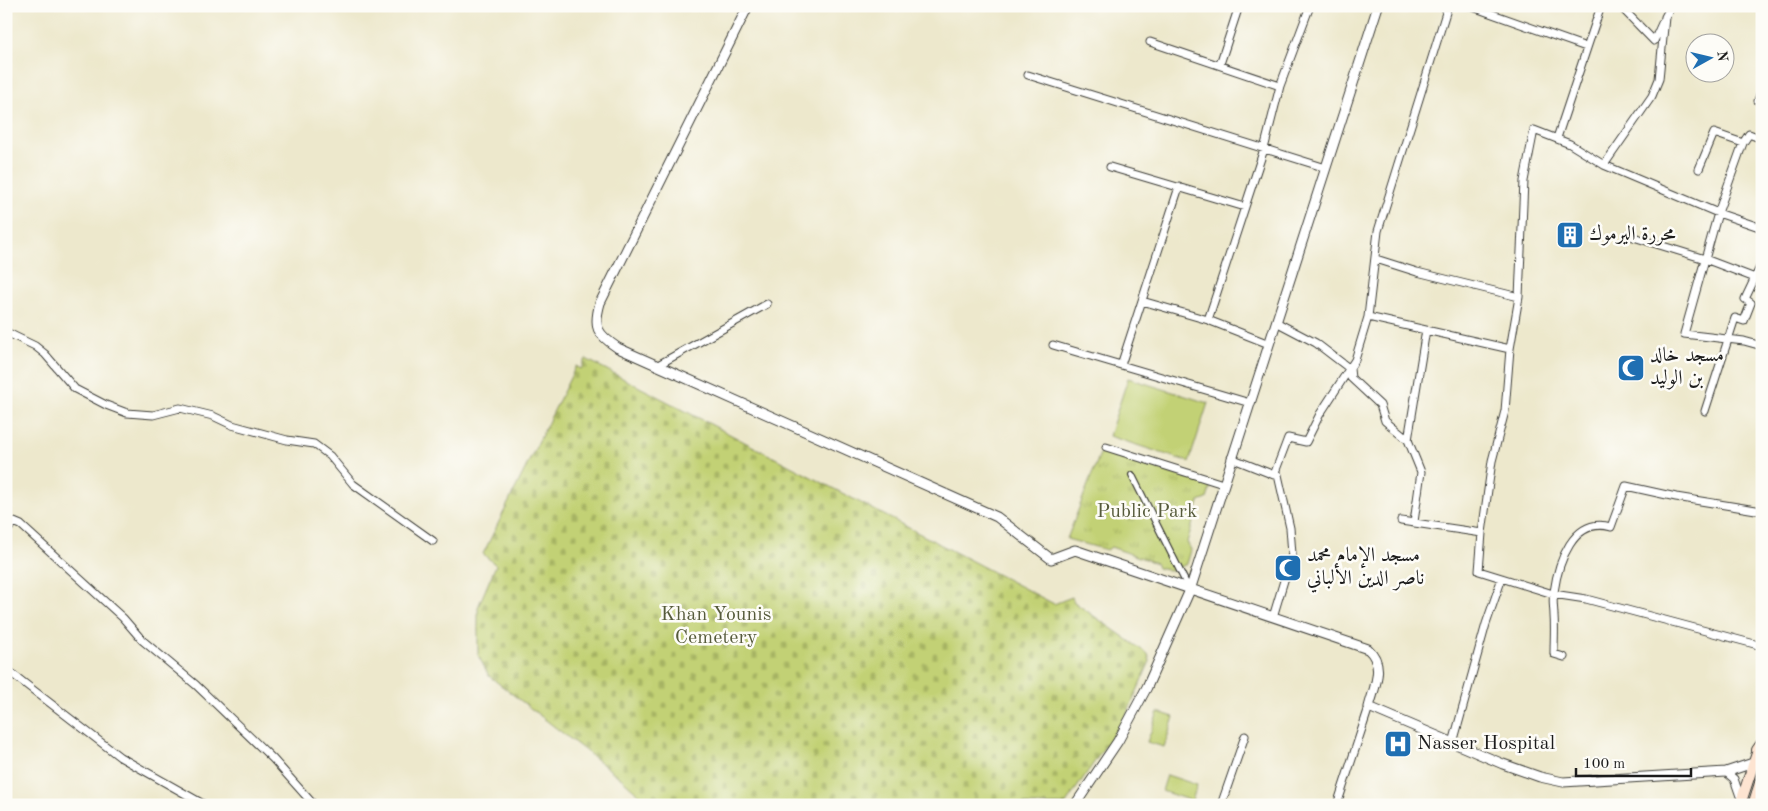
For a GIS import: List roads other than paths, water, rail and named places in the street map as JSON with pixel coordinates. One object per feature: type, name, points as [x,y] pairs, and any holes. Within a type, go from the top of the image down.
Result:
[{"type":"main road","points":[[1740,802],[1757,759],[1758,747],[1762,743]]},
{"type":"main road","points":[[1753,805],[1762,776]]},
{"type":"street","points":[[748,6],[600,303],[596,316],[598,329],[608,340],[658,366],[997,517],[1051,558],[1075,550],[1368,649],[1376,656],[1379,665],[1369,707],[1337,805]]},
{"type":"street","points":[[1220,64],[1239,6]]},
{"type":"street","points":[[1208,320],[1264,149],[1280,86],[1310,6]]},
{"type":"street","points":[[1075,805],[1118,741],[1139,703],[1190,590],[1378,6]]},
{"type":"street","points":[[1274,474],[1288,438],[1306,442],[1320,414],[1350,368],[1368,318],[1378,231],[1448,6]]},
{"type":"street","points":[[1470,6],[1586,48]]},
{"type":"street","points":[[1557,138],[1601,6]]},
{"type":"street","points":[[1620,6],[1654,41],[1671,6]]},
{"type":"street","points":[[1604,165],[1656,88],[1659,80],[1665,16]]},
{"type":"street","points":[[1150,42],[1220,64],[1280,86]]},
{"type":"street","points":[[1028,75],[1326,168]]},
{"type":"street","points":[[1762,88],[1758,101],[1762,102]]},
{"type":"street","points":[[1762,228],[1718,213],[1604,165],[1557,138],[1534,130],[1528,152],[1523,190],[1519,297],[1510,349],[1505,411],[1492,461],[1479,571],[1553,594],[1586,599],[1762,646]]},
{"type":"street","points":[[1699,169],[1714,134],[1743,144]]},
{"type":"street","points":[[1762,139],[1749,134],[1743,144],[1718,213],[1684,334],[1762,346]]},
{"type":"street","points":[[1110,167],[1246,207]]},
{"type":"street","points":[[1122,365],[1179,187]]},
{"type":"street","points":[[1626,235],[1705,259],[1755,278]]},
{"type":"street","points":[[1376,259],[1417,272],[1519,297]]},
{"type":"street","points":[[1705,412],[1735,318],[1744,321],[1751,302],[1745,299],[1762,263]]},
{"type":"street","points":[[1142,301],[1208,320],[1269,344]]},
{"type":"street","points":[[658,366],[767,304]]},
{"type":"street","points":[[1368,318],[1510,349]]},
{"type":"street","points":[[1276,322],[1316,343],[1350,368],[1351,378],[1380,405],[1385,421],[1408,440],[1421,472],[1414,522]]},
{"type":"street","points":[[1408,440],[1426,330]]},
{"type":"street","points":[[6,332],[35,346],[45,354],[74,389],[113,408],[127,412],[153,415],[180,408],[213,416],[232,425],[287,440],[314,444],[330,456],[353,484],[433,541]]},
{"type":"street","points":[[1053,345],[1250,403]]},
{"type":"street","points":[[1106,448],[1223,484]]},
{"type":"street","points":[[1231,458],[1278,475],[1290,528],[1292,554],[1273,617]]},
{"type":"street","points":[[1132,475],[1190,590]]},
{"type":"street","points":[[1564,657],[1554,654],[1553,594],[1571,541],[1579,533],[1595,524],[1611,527],[1626,486],[1676,497],[1762,511]]},
{"type":"street","points":[[1401,521],[1482,533]]},
{"type":"street","points":[[6,532],[14,522],[21,525],[123,618],[142,640],[196,685],[273,758],[314,805]]},
{"type":"street","points":[[1453,743],[1486,624],[1502,578]]},
{"type":"street","points":[[6,669],[120,757],[205,805]]},
{"type":"street","points":[[1369,707],[1530,774],[1563,782],[1726,772],[1757,759]]},
{"type":"street","points":[[1221,805],[1244,736]]},
{"type":"street","points":[[1726,772],[1734,779],[1740,802]]},
{"type":"place","name":"محررة اليرموك","points":[[1570,235]]},
{"type":"place","name":"مسجد خالد بن الوليد","points":[[1631,368]]},
{"type":"place","name":"مسجد الإمام محمد ناصر الدين الألباني","points":[[1288,568]]},
{"type":"place","name":"Nasser Hospital","points":[[1398,744]]},
{"type":"park label","name":"Public Park","points":[[1147,512]]},
{"type":"park label","name":"Khan Younis Cemetery","points":[[716,626]]}]
